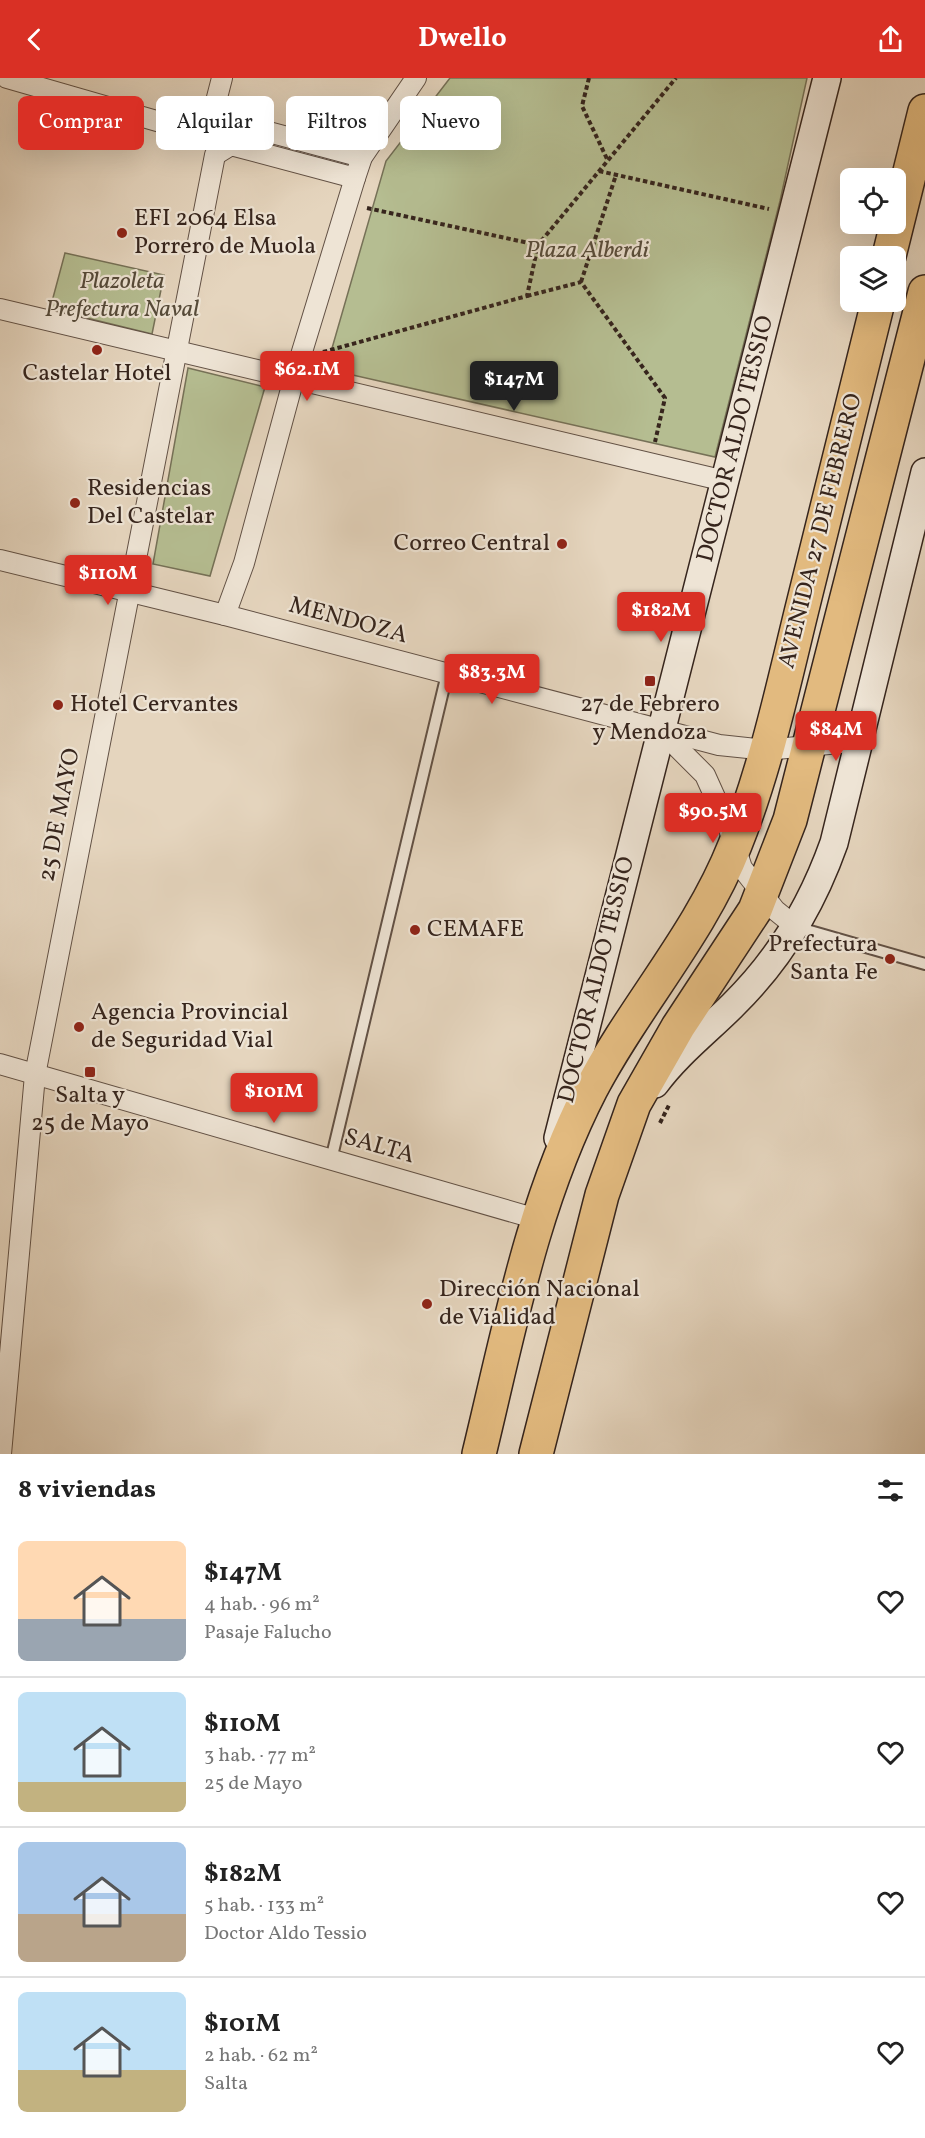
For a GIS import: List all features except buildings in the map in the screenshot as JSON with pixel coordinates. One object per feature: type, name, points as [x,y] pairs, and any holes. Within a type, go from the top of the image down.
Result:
[{"type":"highway","points":[[891,246],[925,111]]},
{"type":"highway","name":"AVENIDA 27 DE FEBRERO","points":[[536,1454],[602,1195],[634,1104],[678,1027],[755,910],[790,820],[925,292]]},
{"type":"highway","name":"AVENIDA 27 DE FEBRERO","points":[[479,1454],[537,1219],[590,1091],[611,1054],[696,926],[734,848],[751,803],[876,312]]},
{"type":"main road","name":"DOCTOR ALDO TESSIO","points":[[537,1219],[827,78]]},
{"type":"main road","name":"AVENIDA 27 DE FEBRERO","points":[[628,1121],[662,1075],[735,1003],[796,927],[809,904],[830,854],[860,741],[925,472]]},
{"type":"street","points":[[7,78],[156,121]]},
{"type":"street","points":[[217,96],[222,78]]},
{"type":"street","points":[[225,615],[244,563],[294,378],[362,157],[416,78]]},
{"type":"street","points":[[274,134],[362,157]]},
{"type":"street","name":"25 DE MAYO","points":[[1,1454],[35,1075],[215,155],[231,145],[355,178]]},
{"type":"street","points":[[0,309],[574,441],[650,463],[725,481]]},
{"type":"street","name":"MENDOZA","points":[[0,560],[225,615],[718,746],[766,750],[860,741]]},
{"type":"street","points":[[660,730],[705,775],[728,826],[742,868],[775,910],[796,927]]},
{"type":"street","name":"SALTA","points":[[0,1064],[537,1219]]},
{"type":"lane","points":[[331,1160],[447,674]]},
{"type":"lane","points":[[796,927],[925,964]]},
{"type":"path","points":[[589,78],[582,106],[608,161]]},
{"type":"path","points":[[527,296],[538,245],[676,78]]},
{"type":"path","points":[[600,171],[793,214]]},
{"type":"path","points":[[581,282],[616,175]]},
{"type":"path","points":[[347,203],[538,245]]},
{"type":"path","points":[[301,357],[581,282]]},
{"type":"path","points":[[581,282],[665,398],[650,463]]},
{"type":"green space","name":"Plaza Alberdi","points":[[450,78],[807,78],[780,201],[715,457],[326,369],[386,161],[400,143],[400,150],[501,150],[501,96],[436,96]]},
{"type":"green space","name":"Plazoleta Prefectura Naval","points":[[65,253],[164,275],[152,334],[50,309]]},
{"type":"green space","points":[[188,368],[265,387],[210,576],[153,564]]},
{"type":"place","name":"EFI 2064 Elsa Porrero de Muola","points":[[122,233]]},
{"type":"place","name":"Castelar Hotel","points":[[97,350]]},
{"type":"place","name":"Residencias Del Castelar","points":[[75,503]]},
{"type":"place","name":"Correo Central","points":[[562,544]]},
{"type":"place","name":"27 de Febrero y Mendoza","points":[[650,681]]},
{"type":"place","name":"Hotel Cervantes","points":[[58,705]]},
{"type":"place","name":"CEMAFE","points":[[415,930]]},
{"type":"place","name":"Prefectura Santa Fe","points":[[890,959]]},
{"type":"place","name":"Agencia Provincial de Seguridad Vial","points":[[79,1027]]},
{"type":"place","name":"Salta y 25 de Mayo","points":[[90,1072]]},
{"type":"place","name":"Dirección Nacional de Vialidad","points":[[427,1304]]}]
